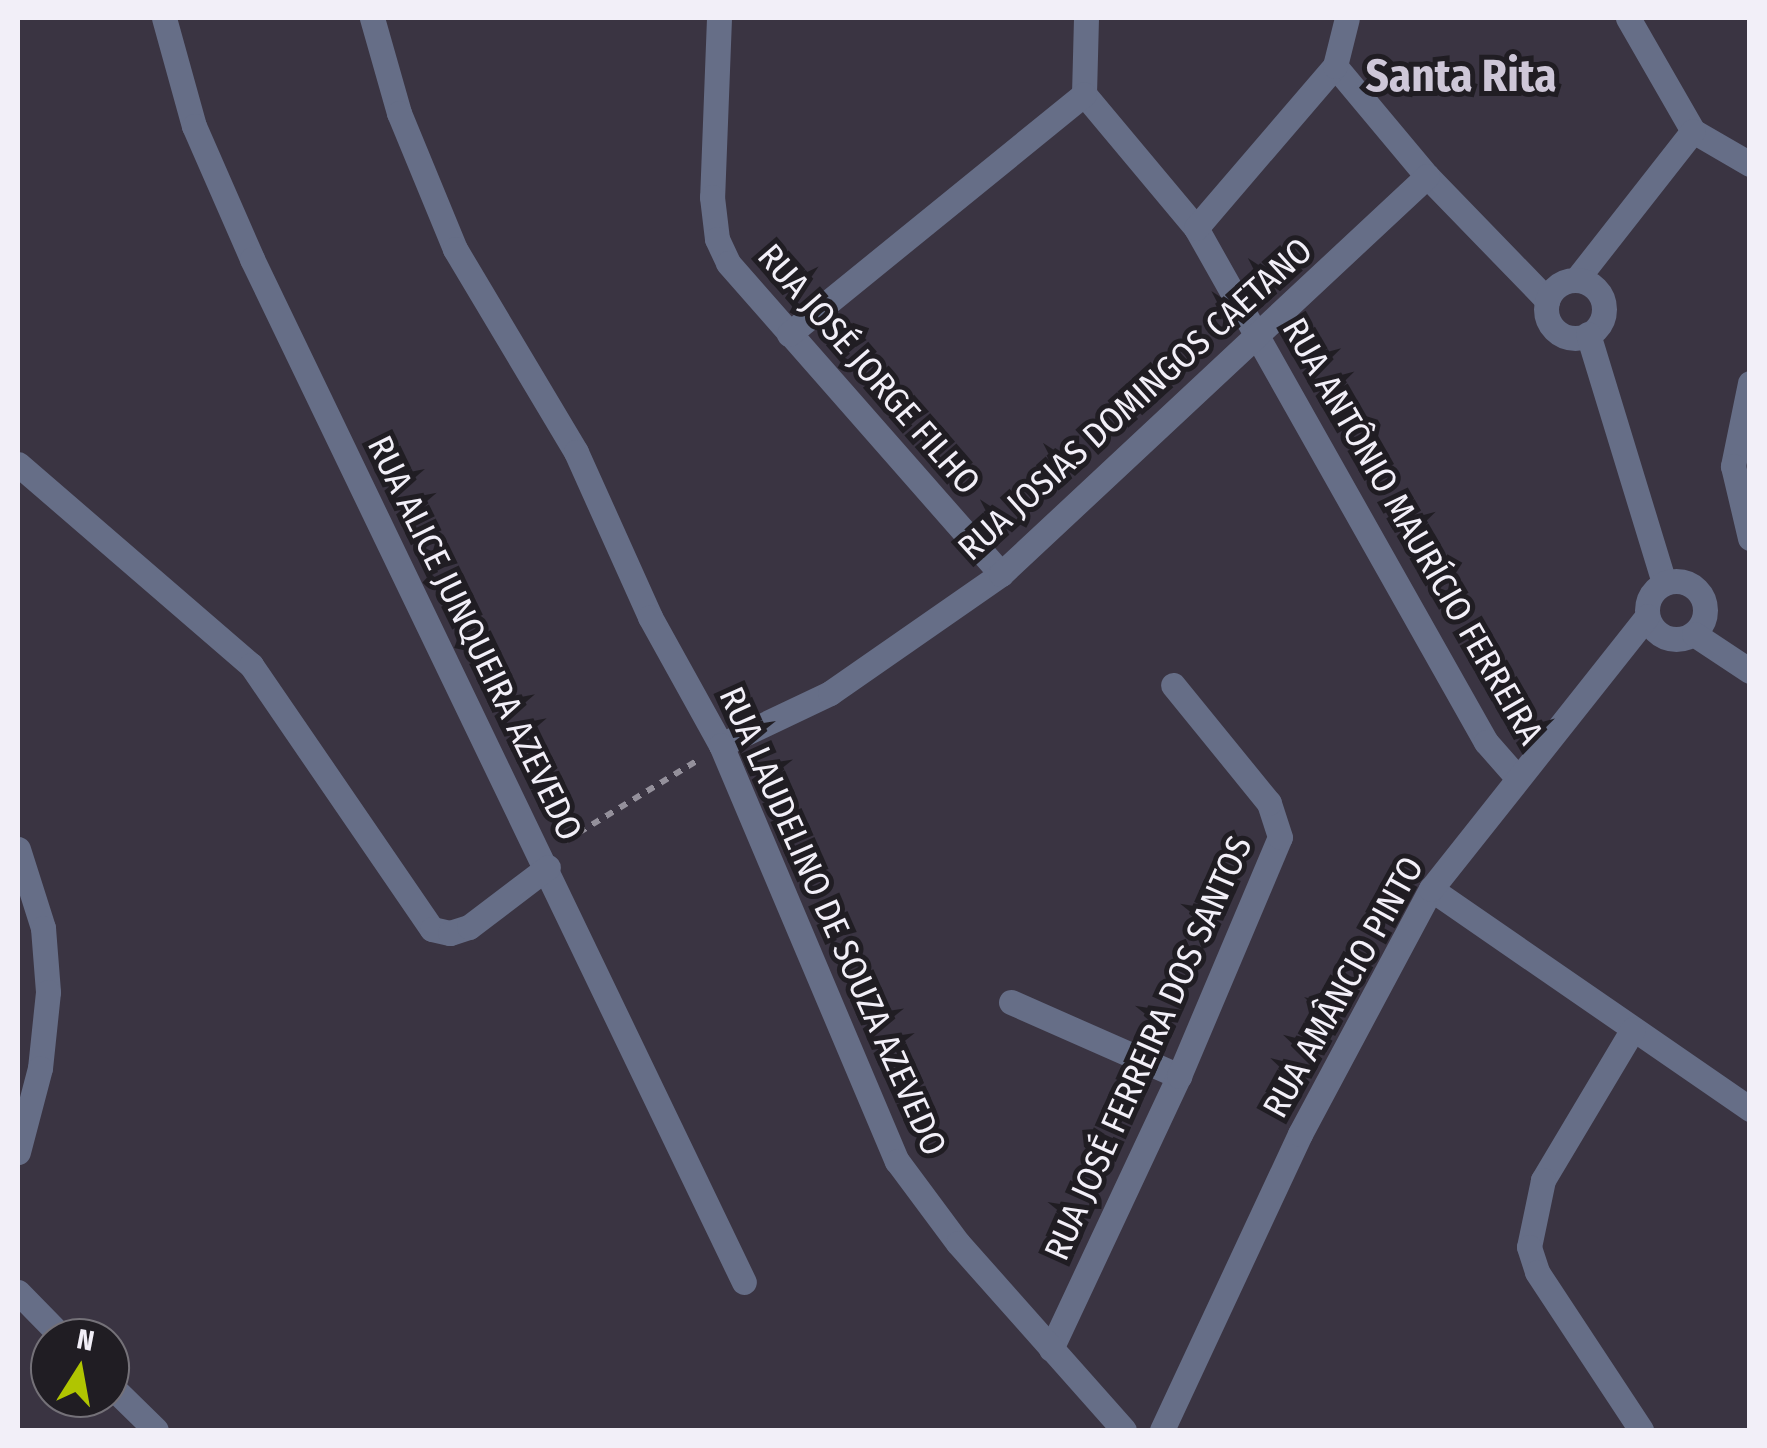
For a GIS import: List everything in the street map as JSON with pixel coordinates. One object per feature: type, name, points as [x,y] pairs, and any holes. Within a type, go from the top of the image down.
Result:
[{"type":"street","name":"RUA ALICE JUNQUEIRA AZEVEDO","points":[[164,18],[194,126],[252,259],[545,860],[744,1282]]},
{"type":"street","name":"RUA LAUDELINO DE SOUZA AZEVEDO","points":[[372,18],[399,113],[455,249],[576,452],[650,617],[721,746],[897,1161],[1051,1349],[1124,1430]]},
{"type":"street","name":"RUA JOSÉ JORGE FILHO","points":[[718,18],[712,197],[717,239],[728,263],[1001,574]]},
{"type":"street","points":[[789,334],[1084,94],[1086,18]]},
{"type":"street","points":[[1196,228],[1334,66],[1347,18]]},
{"type":"street","points":[[1628,18],[1692,130],[1750,164]]},
{"type":"street","points":[[1334,66],[1427,176],[1547,300],[1548,319],[1560,334],[1588,334],[1601,320],[1603,302],[1593,286],[1576,280],[1559,285],[1547,300]]},
{"type":"street","name":"RUA ANTÔNIO MAURÍCIO FERREIRA","points":[[1084,94],[1196,228],[1486,742],[1515,775]]},
{"type":"street","points":[[1576,280],[1692,130]]},
{"type":"street","name":"RUA JOSIAS DOMINGOS CAETANO","points":[[721,746],[830,694],[1001,574],[1427,176]]},
{"type":"street","points":[[1588,334],[1664,584]]},
{"type":"street","points":[[1750,383],[1734,466],[1750,538]]},
{"type":"street","points":[[19,475],[108,536],[251,665],[290,713],[432,929],[459,932],[545,860]]},
{"type":"street","points":[[1694,634],[1705,618],[1699,592],[1683,582],[1664,584],[1650,597],[1647,616],[1666,638],[1694,634],[1750,671]]},
{"type":"street","name":"RUA AMÂNCIO PINTO","points":[[1162,1430],[1300,1134],[1431,890],[1515,775],[1647,616]]},
{"type":"street","name":"RUA JOSÉ FERREIRA DOS SANTOS","points":[[1051,1349],[1180,1076],[1280,837],[1269,804],[1173,686]]},
{"type":"street","points":[[18,849],[43,928],[48,992],[40,1068],[18,1152]]},
{"type":"street","points":[[1431,890],[1750,1109]]},
{"type":"street","points":[[1011,1002],[1180,1076]]},
{"type":"street","points":[[1633,1029],[1543,1180],[1529,1247],[1536,1272],[1642,1430]]},
{"type":"street","points":[[18,1292],[43,1318]]},
{"type":"street","points":[[130,1405],[156,1430]]},
{"type":"path","points":[[545,860],[721,746]]},
{"type":"district","name":"Santa Rita","points":[[1461,77]]}]
